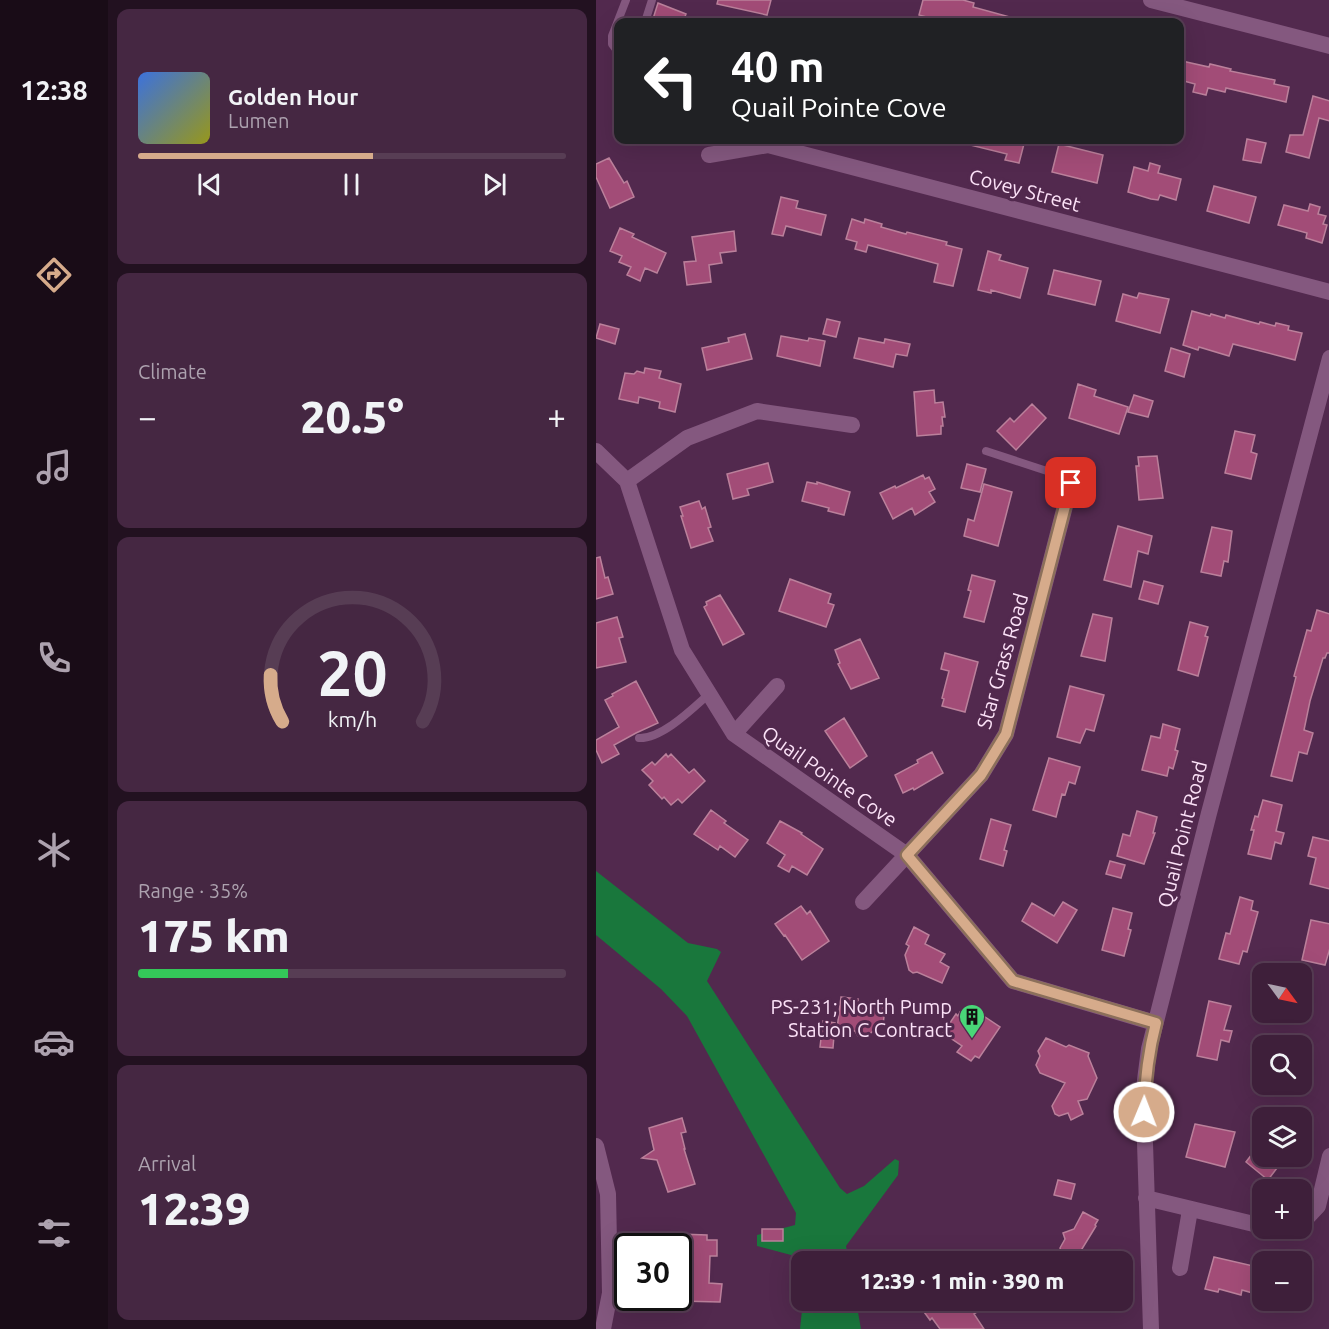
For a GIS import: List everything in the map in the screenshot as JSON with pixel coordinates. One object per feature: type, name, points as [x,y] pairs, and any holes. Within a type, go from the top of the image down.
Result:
[{"type":"street","points":[[1151,0],[1330,46]]},
{"type":"street","name":"Covey Street","points":[[709,155],[768,144],[1330,292]]},
{"type":"street","name":"Quail Point Road","points":[[1151,1329],[1146,1198],[1145,1080],[1149,1049],[1330,358]]},
{"type":"street","points":[[627,481],[687,438],[757,411],[852,425]]},
{"type":"street","name":"Quail Pointe Cove","points":[[596,451],[627,481],[682,650],[734,734],[907,855],[1013,981],[1156,1023]]},
{"type":"street","name":"Star Grass Road","points":[[863,902],[981,775],[1006,734],[1071,483]]},
{"type":"street","points":[[734,734],[777,686]]},
{"type":"street","points":[[596,1146],[608,1194],[610,1293],[603,1329]]},
{"type":"street","points":[[1312,1212],[1318,1206],[1330,1156]]},
{"type":"street","points":[[1146,1198],[1252,1224]]},
{"type":"street","points":[[1180,1268],[1190,1210]]},
{"type":"lane","points":[[619,18],[626,0]]},
{"type":"lane","points":[[646,18],[652,0]]},
{"type":"lane","points":[[614,31],[612,36],[614,47]]},
{"type":"lane","points":[[986,451],[1053,473],[1071,483]]},
{"type":"lane","points":[[639,738],[655,736],[670,727],[709,694]]},
{"type":"shaded area","points":[[596,871],[688,943],[717,949],[721,952],[707,981],[840,1188],[847,1194],[864,1186],[895,1159],[899,1161],[898,1175],[846,1246],[847,1251],[791,1251],[791,1255],[757,1246],[757,1235],[795,1225],[796,1213],[687,1016],[661,989],[596,935]]},
{"type":"shaded area","points":[[802,1311],[858,1311],[861,1329],[800,1329]]},
{"type":"building","points":[[718,0],[771,0],[767,15],[717,4]]},
{"type":"building","points":[[923,0],[963,0],[974,3],[973,7],[1013,18],[930,18],[919,15]]},
{"type":"building","points":[[658,3],[686,14],[684,18],[653,18]]},
{"type":"building","points":[[1184,61],[1231,69],[1230,71],[1275,80],[1274,84],[1289,87],[1286,102],[1226,88],[1225,92],[1208,88],[1206,95],[1193,92],[1195,84],[1184,81]]},
{"type":"building","points":[[1313,96],[1330,101],[1330,121],[1319,118],[1309,158],[1286,152],[1290,135],[1303,135]]},
{"type":"building","points":[[1247,139],[1266,143],[1261,163],[1243,160]]},
{"type":"building","points":[[966,144],[1024,144],[1019,163],[1005,160],[1007,154]]},
{"type":"building","points":[[1059,144],[1103,155],[1097,183],[1052,172]]},
{"type":"building","points":[[609,158],[624,183],[627,181],[634,197],[610,208],[596,177],[596,164]]},
{"type":"building","points":[[1150,163],[1160,166],[1158,173],[1181,179],[1176,200],[1160,195],[1158,200],[1151,199],[1128,192],[1134,167],[1148,171]]},
{"type":"building","points":[[1214,186],[1256,197],[1249,223],[1207,211]]},
{"type":"building","points":[[781,197],[798,201],[796,208],[826,215],[821,235],[786,226],[783,236],[772,234]]},
{"type":"building","points":[[1310,204],[1320,207],[1318,214],[1326,216],[1323,224],[1327,225],[1322,243],[1306,238],[1307,233],[1278,225],[1284,205],[1308,211]]},
{"type":"building","points":[[852,219],[864,223],[865,219],[882,224],[881,227],[947,242],[946,245],[962,249],[953,286],[934,282],[938,264],[868,245],[866,252],[855,249],[857,242],[846,239]]},
{"type":"building","points":[[620,228],[634,234],[632,237],[666,253],[657,273],[645,268],[640,281],[627,275],[631,267],[619,262],[622,256],[610,251]]},
{"type":"building","points":[[734,231],[736,251],[720,253],[722,263],[709,265],[711,282],[687,285],[684,262],[696,261],[692,237]]},
{"type":"building","points":[[988,251],[1001,255],[999,260],[1028,268],[1020,298],[991,290],[991,293],[978,290]]},
{"type":"building","points":[[1054,270],[1101,281],[1095,305],[1048,294]]},
{"type":"building","points":[[1139,293],[1169,299],[1160,333],[1116,321],[1123,294],[1137,298]]},
{"type":"building","points":[[1192,311],[1225,318],[1226,315],[1259,324],[1260,322],[1275,326],[1276,323],[1289,326],[1288,330],[1302,333],[1295,360],[1233,344],[1229,356],[1183,345]]},
{"type":"building","points":[[827,319],[840,322],[836,337],[823,334]]},
{"type":"building","points":[[600,324],[619,329],[615,344],[596,338]]},
{"type":"building","points":[[745,334],[752,359],[707,370],[702,348],[729,342],[728,338]]},
{"type":"building","points":[[781,336],[808,341],[809,338],[825,341],[820,366],[777,356]]},
{"type":"building","points":[[859,338],[884,343],[885,339],[910,344],[907,356],[896,354],[893,367],[854,358]]},
{"type":"building","points":[[1171,348],[1190,354],[1184,377],[1165,371]]},
{"type":"building","points":[[645,368],[661,371],[659,378],[681,384],[675,412],[659,408],[660,402],[639,397],[638,403],[619,399],[625,373],[634,374],[637,371],[644,373]]},
{"type":"building","points":[[1078,384],[1096,390],[1094,396],[1128,407],[1119,434],[1069,418]]},
{"type":"building","points":[[934,390],[935,403],[943,402],[945,417],[942,417],[941,434],[917,436],[914,392]]},
{"type":"building","points":[[1134,395],[1153,401],[1148,417],[1128,412]]},
{"type":"building","points":[[1032,404],[1046,418],[1016,450],[997,431],[1010,418],[1014,422]]},
{"type":"building","points":[[1235,431],[1255,435],[1251,452],[1257,454],[1251,479],[1225,473]]},
{"type":"building","points":[[1157,456],[1163,498],[1139,500],[1136,466],[1139,466],[1138,457]]},
{"type":"building","points":[[768,463],[773,482],[747,489],[749,495],[733,499],[727,474]]},
{"type":"building","points":[[967,464],[986,469],[980,492],[961,488]]},
{"type":"building","points":[[923,475],[925,479],[929,477],[935,489],[929,492],[935,502],[915,515],[912,508],[893,519],[880,493]]},
{"type":"building","points":[[807,482],[817,484],[817,482],[850,492],[844,515],[828,511],[829,508],[802,501]]},
{"type":"building","points":[[984,484],[1012,492],[998,546],[964,536],[968,519],[974,521]]},
{"type":"building","points":[[699,501],[702,509],[705,507],[711,527],[708,528],[713,541],[691,548],[680,507]]},
{"type":"building","points":[[1118,526],[1152,536],[1148,554],[1138,551],[1131,587],[1104,580]]},
{"type":"building","points":[[1212,527],[1232,531],[1228,562],[1224,561],[1221,576],[1201,572]]},
{"type":"building","points":[[600,557],[605,578],[608,577],[613,594],[596,599],[596,558]]},
{"type":"building","points":[[972,575],[995,581],[984,622],[964,617],[971,591],[968,590]]},
{"type":"building","points":[[790,579],[831,594],[828,603],[834,605],[826,627],[779,611]]},
{"type":"building","points":[[1144,581],[1163,586],[1158,604],[1139,599]]},
{"type":"building","points":[[720,595],[744,634],[723,645],[704,607],[707,605],[706,602]]},
{"type":"building","points":[[1317,610],[1330,614],[1330,653],[1323,658],[1310,701],[1304,730],[1313,733],[1307,754],[1299,752],[1292,781],[1271,776],[1296,677],[1294,676],[1307,630],[1311,631]]},
{"type":"building","points":[[1093,614],[1112,618],[1105,661],[1081,656]]},
{"type":"building","points":[[617,617],[623,637],[619,638],[626,662],[596,668],[596,623]]},
{"type":"building","points":[[1190,622],[1208,627],[1205,636],[1208,637],[1198,676],[1178,670]]},
{"type":"building","points":[[860,639],[879,678],[851,689],[838,664],[840,663],[835,650]]},
{"type":"building","points":[[945,653],[978,662],[965,712],[942,706],[949,671],[941,669]]},
{"type":"building","points":[[636,681],[658,723],[614,745],[619,754],[602,763],[596,750],[596,740],[619,727],[605,700]]},
{"type":"building","points":[[1070,686],[1104,695],[1094,731],[1086,729],[1080,743],[1057,737]]},
{"type":"building","points":[[844,718],[867,756],[850,768],[825,731]]},
{"type":"building","points":[[1163,724],[1180,729],[1175,750],[1178,751],[1173,769],[1169,767],[1167,776],[1142,770],[1151,736],[1160,738]]},
{"type":"building","points":[[932,752],[943,773],[914,790],[913,788],[903,793],[895,775],[918,763],[917,760]]},
{"type":"building","points":[[666,754],[668,757],[671,754],[689,773],[694,769],[705,781],[682,803],[678,799],[671,805],[664,797],[662,799],[649,785],[653,781],[642,770],[652,762],[655,765]]},
{"type":"building","points":[[1049,758],[1080,767],[1075,784],[1069,782],[1065,795],[1062,794],[1056,817],[1033,810]]},
{"type":"building","points":[[1263,800],[1282,805],[1276,831],[1284,833],[1281,844],[1275,842],[1271,859],[1248,854],[1254,830],[1251,830]]},
{"type":"building","points":[[711,810],[726,821],[724,823],[748,840],[735,857],[720,846],[718,850],[694,834]]},
{"type":"building","points":[[1137,811],[1157,817],[1153,833],[1155,833],[1144,864],[1117,856],[1123,834],[1130,836]]},
{"type":"building","points":[[991,819],[1011,825],[1004,850],[1007,851],[1003,866],[980,859]]},
{"type":"building","points":[[780,821],[802,833],[823,849],[807,875],[792,866],[789,872],[778,866],[785,855],[767,843]]},
{"type":"building","points":[[1313,837],[1330,841],[1330,889],[1310,884],[1316,858],[1308,856]]},
{"type":"building","points":[[1110,861],[1125,865],[1121,878],[1106,874]]},
{"type":"building","points":[[1240,897],[1253,901],[1251,910],[1258,912],[1247,952],[1243,951],[1239,964],[1219,959],[1226,933],[1230,934]]},
{"type":"building","points":[[1063,902],[1077,910],[1057,943],[1022,921],[1032,903],[1054,916]]},
{"type":"building","points":[[801,906],[807,914],[810,911],[829,941],[802,960],[775,924]]},
{"type":"building","points":[[1113,908],[1132,913],[1128,929],[1131,930],[1124,956],[1102,950]]},
{"type":"building","points":[[1311,920],[1330,924],[1330,948],[1325,965],[1302,960]]},
{"type":"building","points":[[914,927],[929,935],[925,944],[945,954],[940,962],[949,967],[942,983],[909,970],[905,955],[909,946],[906,944]]},
{"type":"building","points":[[841,997],[858,999],[858,1002],[885,1007],[883,1026],[879,1026],[866,1037],[858,1036],[855,1031],[837,1029]]},
{"type":"building","points":[[1209,1001],[1231,1006],[1224,1030],[1232,1031],[1229,1042],[1221,1040],[1217,1060],[1197,1056]]},
{"type":"building","name":"PS-231; North Pump Station C Contract","points":[[960,1012],[980,1024],[985,1017],[1000,1027],[979,1058],[975,1056],[971,1061],[957,1052],[962,1046],[943,1033],[956,1014],[958,1016]]},
{"type":"building","points":[[823,1021],[835,1023],[833,1048],[820,1047]]},
{"type":"building","points":[[1046,1038],[1066,1047],[1069,1045],[1089,1053],[1088,1056],[1097,1078],[1087,1099],[1078,1101],[1083,1114],[1071,1120],[1068,1113],[1059,1116],[1055,1114],[1052,1106],[1065,1083],[1040,1073],[1036,1065],[1040,1056],[1038,1051]]},
{"type":"building","points":[[682,1118],[686,1132],[681,1133],[684,1149],[695,1184],[668,1192],[657,1160],[642,1158],[654,1150],[649,1128]]},
{"type":"building","points":[[1195,1124],[1235,1132],[1225,1167],[1186,1157]]},
{"type":"building","points":[[1252,1154],[1252,1167],[1246,1162]]},
{"type":"building","points":[[1252,1167],[1276,1167],[1267,1179]]},
{"type":"building","points":[[1058,1180],[1075,1184],[1071,1199],[1054,1195]]},
{"type":"building","points":[[1083,1212],[1098,1220],[1081,1251],[1061,1251],[1065,1239],[1063,1233],[1074,1229]]},
{"type":"building","points":[[762,1229],[783,1229],[783,1241],[762,1241]]},
{"type":"building","points":[[692,1234],[707,1235],[707,1240],[717,1240],[717,1256],[710,1256],[709,1283],[722,1284],[720,1302],[692,1301]]},
{"type":"building","points":[[1214,1257],[1252,1266],[1252,1293],[1242,1290],[1241,1295],[1219,1289],[1218,1292],[1205,1289]]},
{"type":"building","points":[[923,1311],[976,1311],[974,1314],[984,1329],[940,1329],[932,1318],[930,1320]]},
{"type":"place","name":"PS-231; North Pump Station C Contract","points":[[972,1040]]},
{"type":"route","points":[[1071,483],[1006,734],[981,775],[907,855],[1013,981],[1156,1023],[1149,1049],[1144,1112]]}]
